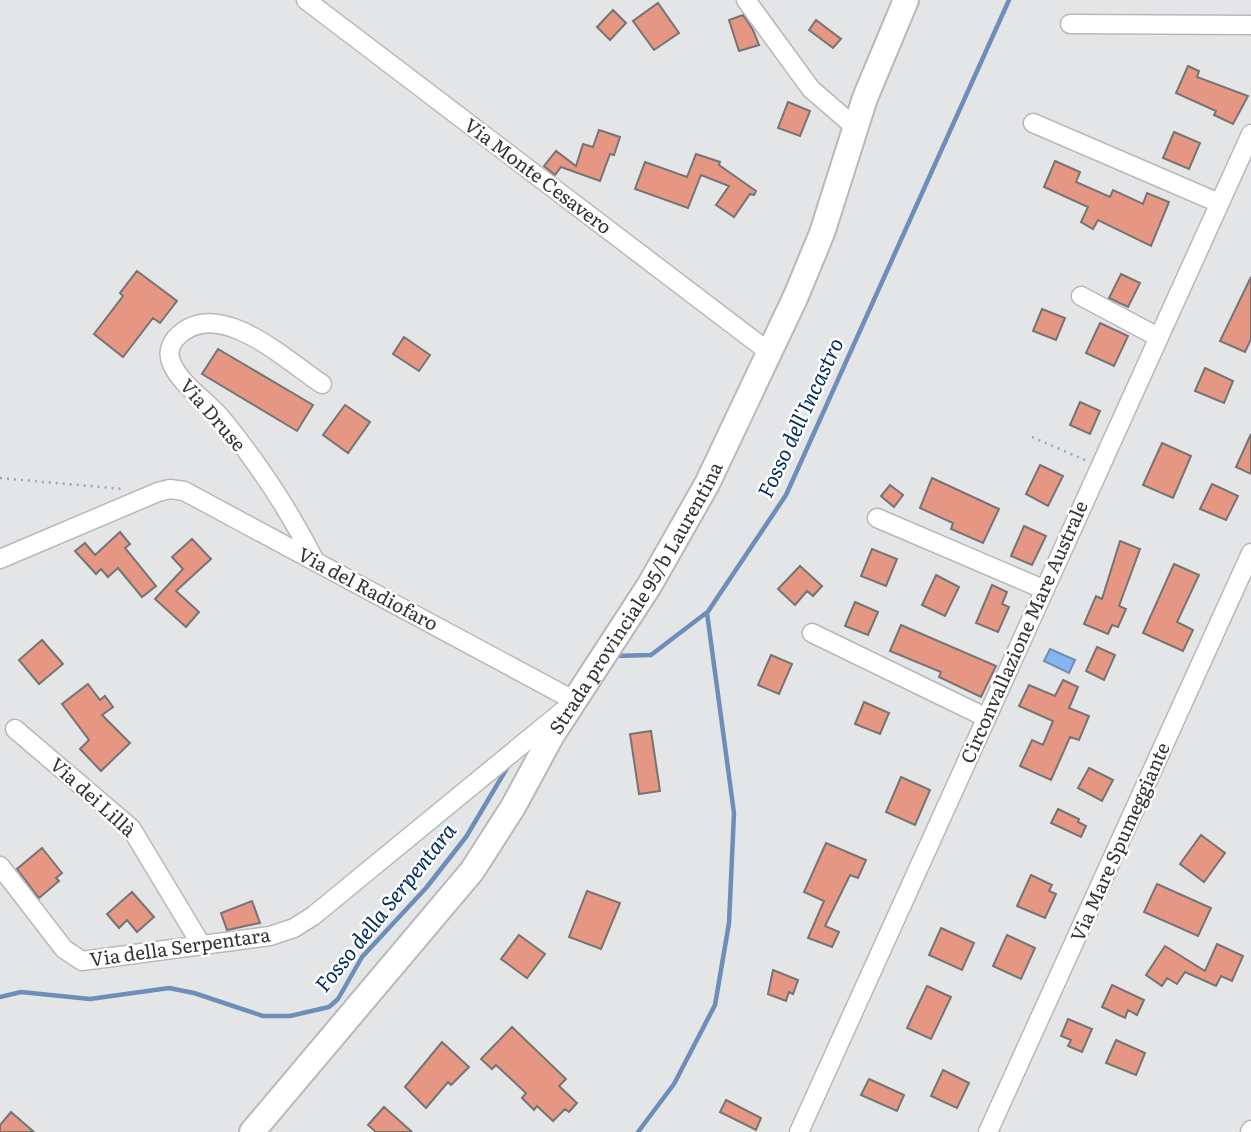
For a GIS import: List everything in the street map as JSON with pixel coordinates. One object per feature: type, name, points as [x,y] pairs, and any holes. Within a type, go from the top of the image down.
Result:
[{"type":"main road","name":"Strada provinciale 95/b Laurentina","points":[[252,1132],[458,889],[488,847],[552,735],[649,586],[707,484],[822,233],[855,127],[906,0]]},
{"type":"street","name":"Via Monte Cesavero","points":[[306,0],[769,352]]},
{"type":"street","points":[[746,0],[811,89],[855,127]]},
{"type":"street","points":[[1070,24],[1251,25]]},
{"type":"street","points":[[1033,123],[1219,204]]},
{"type":"street","name":"Circonvallazione Mare Australe","points":[[799,1132],[1251,134]]},
{"type":"street","points":[[1081,296],[1158,337]]},
{"type":"street","name":"Via Druse","points":[[315,561],[288,510],[249,455],[210,405],[176,372],[170,359],[171,347],[179,335],[192,327],[221,323],[245,332],[322,384]]},
{"type":"street","name":"Via del Radiofaro","points":[[0,559],[158,492],[170,489],[191,494],[575,701]]},
{"type":"street","points":[[877,518],[1043,589]]},
{"type":"street","name":"Via Mare Spumeggiante","points":[[988,1132],[1251,553]]},
{"type":"street","points":[[812,633],[985,717]]},
{"type":"street","name":"Via della Serpentara","points":[[0,866],[64,949],[76,959],[99,961],[270,936],[300,924],[575,701]]},
{"type":"street","name":"Via dei Lillà","points":[[15,729],[131,828],[202,946]]},
{"type":"path","points":[[1032,437],[1099,466]]},
{"type":"path","points":[[0,478],[158,492]]},
{"type":"water","points":[[1050,649],[1075,660],[1069,673],[1044,661]]},
{"type":"building","points":[[658,3],[679,33],[654,50],[633,21]]},
{"type":"building","points":[[613,10],[626,23],[610,40],[597,27]]},
{"type":"building","points":[[743,15],[759,45],[739,51],[729,20]]},
{"type":"building","points":[[816,20],[841,39],[833,48],[809,30]]},
{"type":"building","points":[[1188,66],[1199,71],[1197,77],[1248,96],[1233,124],[1214,115],[1216,111],[1176,93]]},
{"type":"building","points":[[788,102],[810,111],[800,136],[778,128]]},
{"type":"building","points":[[599,130],[620,137],[600,181],[561,167],[555,175],[544,166],[556,151],[576,166],[583,144],[593,147]]},
{"type":"building","points":[[1174,132],[1200,143],[1189,169],[1163,158]]},
{"type":"building","points":[[696,154],[720,162],[719,165],[756,191],[754,195],[750,194],[734,217],[716,205],[729,186],[701,175],[688,208],[635,189],[645,162],[687,177]]},
{"type":"building","points":[[1055,161],[1080,172],[1076,182],[1110,197],[1113,190],[1143,204],[1147,193],[1169,202],[1151,246],[1098,220],[1093,229],[1081,222],[1088,207],[1044,187]]},
{"type":"building","points":[[137,271],[177,301],[160,323],[153,318],[123,357],[94,334],[123,296],[120,293]]},
{"type":"building","points":[[1121,274],[1140,283],[1128,307],[1109,298]]},
{"type":"building","points":[[1251,277],[1251,339],[1245,352],[1220,341]]},
{"type":"building","points":[[1042,309],[1065,318],[1056,340],[1033,331]]},
{"type":"building","points":[[1100,323],[1128,336],[1114,366],[1086,353]]},
{"type":"building","points":[[404,337],[430,355],[419,371],[393,354]]},
{"type":"building","points":[[218,349],[313,405],[297,431],[202,374]]},
{"type":"building","points":[[1205,368],[1233,381],[1224,403],[1195,391]]},
{"type":"building","points":[[1080,402],[1100,411],[1090,434],[1070,425]]},
{"type":"building","points":[[345,405],[370,422],[348,453],[323,435]]},
{"type":"building","points":[[1251,434],[1251,474],[1236,467]]},
{"type":"building","points":[[1162,443],[1191,456],[1173,498],[1143,485]]},
{"type":"building","points":[[1040,465],[1063,476],[1048,506],[1026,494]]},
{"type":"building","points":[[932,478],[999,509],[983,543],[951,529],[953,523],[920,508]]},
{"type":"building","points":[[1212,484],[1238,496],[1226,520],[1200,509]]},
{"type":"building","points":[[890,485],[903,495],[894,507],[881,496]]},
{"type":"building","points":[[1024,526],[1046,536],[1032,565],[1011,556]]},
{"type":"building","points":[[120,532],[130,544],[125,548],[156,586],[142,597],[118,568],[108,577],[101,569],[96,574],[75,551],[85,543],[95,555]]},
{"type":"building","points":[[192,539],[211,559],[176,591],[199,612],[186,627],[155,599],[183,569],[172,557]]},
{"type":"building","points":[[1120,541],[1140,549],[1119,606],[1126,609],[1118,627],[1112,625],[1108,634],[1084,624],[1096,596],[1102,599]]},
{"type":"building","points":[[872,549],[897,559],[886,586],[861,576]]},
{"type":"building","points":[[1174,564],[1199,575],[1177,622],[1193,630],[1183,651],[1143,633]]},
{"type":"building","points":[[800,566],[822,586],[813,596],[807,591],[795,605],[778,589]]},
{"type":"building","points":[[936,575],[959,587],[945,616],[922,605]]},
{"type":"building","points":[[992,585],[1007,592],[1002,604],[1009,607],[998,632],[976,623]]},
{"type":"building","points":[[855,602],[878,612],[868,635],[845,626]]},
{"type":"building","points":[[901,625],[996,666],[981,697],[939,677],[941,672],[890,651]]},
{"type":"building","points":[[42,640],[63,664],[39,684],[19,660]]},
{"type":"building","points":[[1097,647],[1115,655],[1104,680],[1086,671]]},
{"type":"building","points":[[771,655],[792,664],[779,694],[758,685]]},
{"type":"building","points":[[1063,680],[1078,687],[1069,708],[1089,716],[1079,740],[1070,737],[1051,780],[1020,766],[1032,740],[1043,745],[1053,721],[1019,706],[1029,685],[1055,696]]},
{"type":"building","points":[[88,684],[100,700],[105,696],[113,707],[102,715],[130,743],[101,771],[80,749],[89,740],[62,704]]},
{"type":"building","points":[[864,702],[889,713],[880,734],[855,724]]},
{"type":"building","points":[[651,731],[660,791],[639,794],[630,734]]},
{"type":"building","points":[[1089,768],[1113,780],[1102,801],[1078,788]]},
{"type":"building","points":[[901,777],[930,790],[915,825],[886,812]]},
{"type":"building","points":[[1058,809],[1079,819],[1078,822],[1086,826],[1081,837],[1051,823]]},
{"type":"building","points":[[1201,835],[1225,853],[1204,882],[1180,864]]},
{"type":"building","points":[[826,843],[866,860],[858,878],[850,875],[825,926],[839,932],[832,947],[808,938],[824,901],[804,892]]},
{"type":"building","points":[[42,848],[62,873],[56,878],[59,881],[39,898],[17,869]]},
{"type":"building","points":[[1031,875],[1052,885],[1049,891],[1056,894],[1045,918],[1017,906]]},
{"type":"building","points":[[1157,884],[1211,908],[1198,936],[1144,912]]},
{"type":"building","points":[[587,891],[620,903],[601,949],[569,937]]},
{"type":"building","points":[[132,892],[154,917],[137,932],[127,920],[119,928],[107,914]]},
{"type":"building","points":[[252,901],[260,923],[227,930],[221,913]]},
{"type":"building","points":[[941,928],[974,943],[962,970],[929,955]]},
{"type":"building","points":[[519,935],[545,954],[527,978],[501,959]]},
{"type":"building","points":[[1007,935],[1035,948],[1021,979],[993,966]]},
{"type":"building","points":[[1217,944],[1243,956],[1232,981],[1221,976],[1216,986],[1185,972],[1177,984],[1167,978],[1162,986],[1146,975],[1165,946],[1205,971]]},
{"type":"building","points":[[773,970],[798,980],[793,994],[789,992],[786,1001],[768,994]]},
{"type":"building","points":[[1112,985],[1144,1000],[1137,1015],[1128,1010],[1125,1018],[1102,1007]]},
{"type":"building","points":[[927,986],[951,997],[931,1039],[907,1028]]},
{"type":"building","points":[[1068,1019],[1092,1029],[1082,1052],[1068,1046],[1071,1040],[1061,1036]]},
{"type":"building","points":[[512,1027],[566,1079],[559,1086],[577,1103],[569,1112],[565,1109],[553,1121],[537,1106],[534,1110],[522,1098],[526,1093],[496,1065],[492,1069],[481,1059]]},
{"type":"building","points":[[1116,1040],[1145,1053],[1136,1075],[1106,1063]]},
{"type":"building","points":[[442,1042],[469,1067],[451,1085],[448,1082],[426,1108],[405,1087]]},
{"type":"building","points":[[943,1070],[969,1083],[957,1108],[931,1096]]},
{"type":"building","points":[[869,1079],[904,1095],[897,1111],[861,1095]]},
{"type":"building","points":[[726,1100],[761,1118],[756,1130],[720,1112]]},
{"type":"building","points":[[384,1107],[412,1132],[376,1132],[368,1125]]},
{"type":"building","points":[[11,1112],[34,1132],[0,1132],[0,1125]]},
{"type":"waterway","name":"Fosso dell'Incastro","points":[[638,1132],[674,1084],[715,1005],[729,923],[734,813],[707,613],[786,495],[1009,0]]},
{"type":"waterway","name":"Fosso della Serpentara","points":[[614,656],[651,655],[706,613]]},
{"type":"waterway","name":"Fosso della Serpentara","points":[[0,997],[21,992],[90,999],[169,988],[194,993],[263,1016],[290,1016],[329,1007],[338,999],[362,957],[426,888],[466,837],[510,763]]}]
